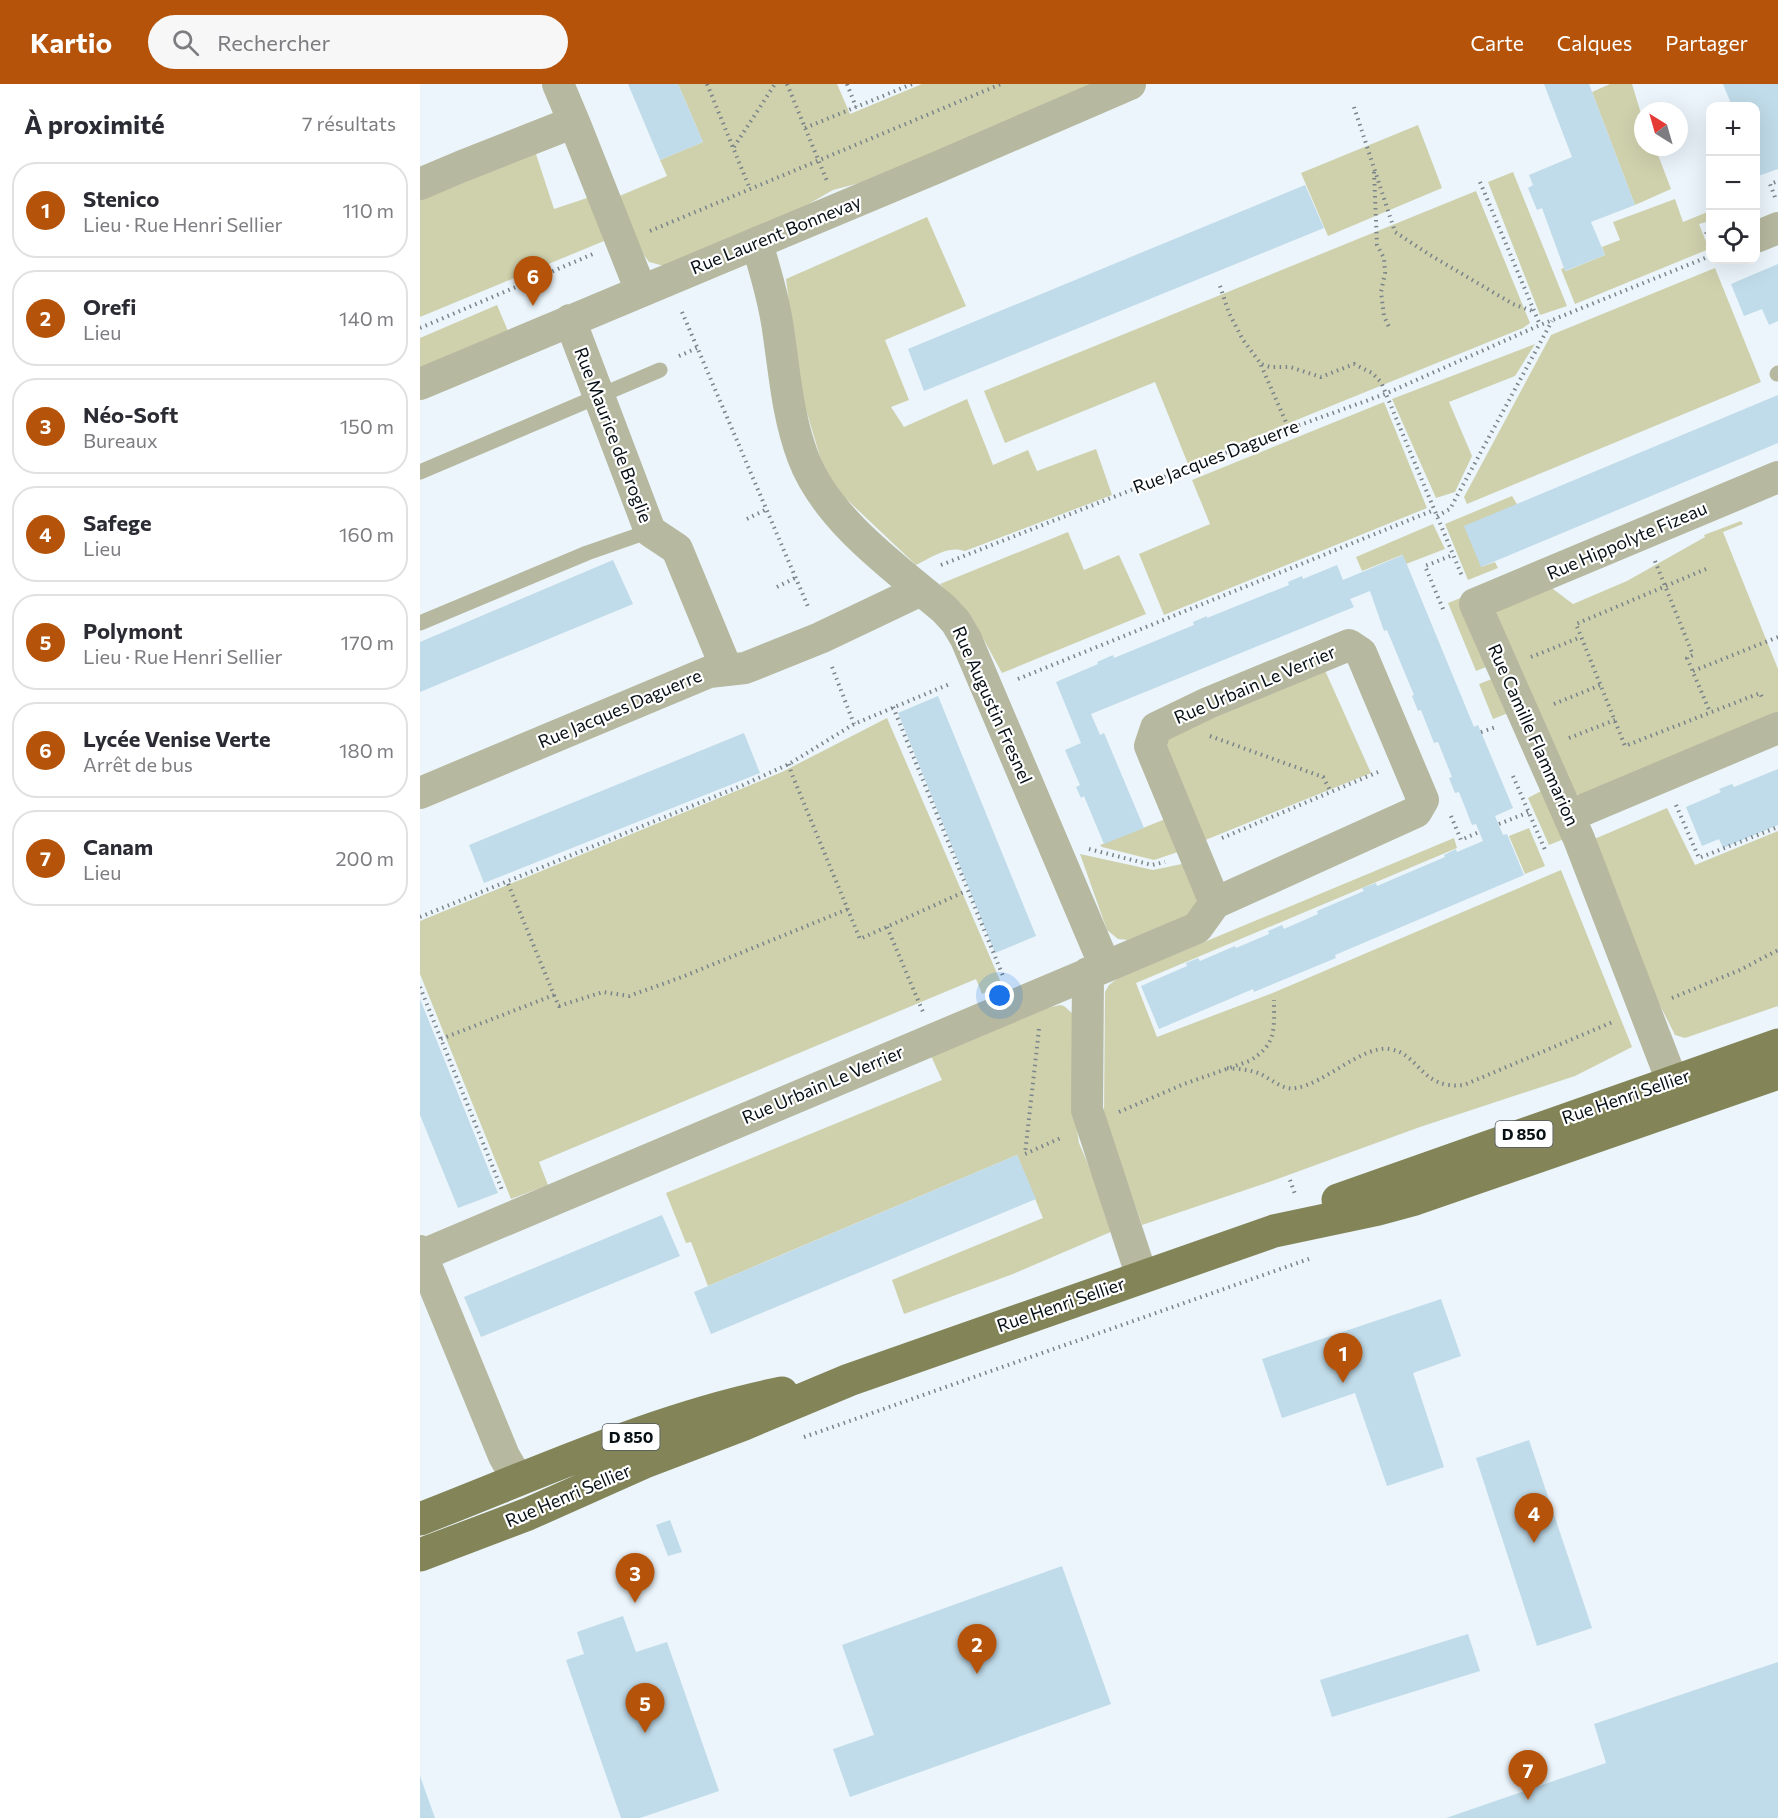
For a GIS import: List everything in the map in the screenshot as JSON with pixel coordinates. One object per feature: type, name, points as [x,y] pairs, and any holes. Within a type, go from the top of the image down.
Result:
[{"type":"main road","name":"Rue Henri Sellier","points":[[1274,1230],[1302,1213],[1778,1045]]},
{"type":"main road","name":"Rue Henri Sellier","points":[[420,1555],[528,1514],[647,1461],[744,1425],[849,1380],[1274,1230],[1416,1199],[1778,1073]]},
{"type":"main road","name":"Rue Henri Sellier","points":[[420,1519],[645,1432],[740,1401],[849,1380]]},
{"type":"street","points":[[558,84],[641,291]]},
{"type":"street","name":"Rue Laurent Bonnevay","points":[[420,384],[1130,84]]},
{"type":"street","points":[[420,184],[574,122]]},
{"type":"street","points":[[1760,232],[1777,215]]},
{"type":"street","name":"Rue Augustin Fresnel","points":[[757,243],[771,291],[779,335],[784,388],[803,459],[828,501],[846,523],[956,622],[966,639],[1096,969],[1087,1110],[1142,1277]]},
{"type":"street","name":"Rue Maurice de Broglie","points":[[570,321],[650,531],[677,549],[727,670]]},
{"type":"street","name":"Rue Hippolyte Fizeau","points":[[1475,604],[1778,477]]},
{"type":"street","name":"Rue Jacques Daguerre","points":[[420,793],[710,672],[745,668],[820,638],[914,584]]},
{"type":"street","name":"Rue Camille Flammarion","points":[[1475,604],[1569,816],[1672,1081]]},
{"type":"street","name":"Rue Urbain Le Verrier","points":[[421,1254],[1197,927],[1215,903],[1416,812],[1424,800],[1361,653],[1350,645],[1182,714],[1156,728],[1150,746],[1215,903]]},
{"type":"street","points":[[1569,816],[1778,728]]},
{"type":"street","points":[[421,1254],[504,1456],[518,1480]]},
{"type":"lane","points":[[420,472],[660,370]]},
{"type":"lane","points":[[420,623],[587,553],[650,531]]},
{"type":"path","points":[[707,84],[750,189]]},
{"type":"path","points":[[733,148],[775,84]]},
{"type":"path","points":[[787,84],[830,189]]},
{"type":"path","points":[[847,84],[856,107]]},
{"type":"path","points":[[805,128],[912,84]]},
{"type":"path","points":[[420,328],[1001,84]]},
{"type":"path","points":[[1354,107],[1395,232],[1513,304],[1535,312]]},
{"type":"path","points":[[1374,168],[1377,245],[1384,258],[1385,273],[1381,292],[1384,316],[1389,327]]},
{"type":"path","points":[[1777,215],[1770,184],[1778,181]]},
{"type":"path","points":[[1480,182],[1540,325]]},
{"type":"path","name":"Rue Jacques Daguerre","points":[[914,584],[1289,429],[1385,394],[1540,325],[1706,258]]},
{"type":"path","points":[[1220,286],[1229,313],[1243,340],[1261,364],[1289,429]]},
{"type":"path","points":[[682,312],[813,619]]},
{"type":"path","points":[[1437,516],[1450,509],[1552,321]]},
{"type":"path","points":[[1261,364],[1290,368],[1321,377],[1354,364],[1372,373],[1381,382],[1475,604]]},
{"type":"path","points":[[747,519],[765,510]]},
{"type":"path","points":[[1011,682],[1434,510]]},
{"type":"path","points":[[1652,553],[1693,655],[1687,658],[1710,712]]},
{"type":"path","points":[[1706,569],[1576,624],[1625,746],[1760,693]]},
{"type":"path","points":[[777,587],[795,578]]},
{"type":"path","points":[[1521,661],[1581,637]]},
{"type":"path","points":[[1693,671],[1778,637]]},
{"type":"path","points":[[829,660],[854,724]]},
{"type":"path","points":[[420,917],[743,785],[789,764],[854,724],[955,681]]},
{"type":"path","points":[[1551,705],[1601,685]]},
{"type":"path","points":[[892,707],[1007,986]]},
{"type":"path","points":[[1182,714],[1204,734],[1323,777],[1330,792]]},
{"type":"path","points":[[1560,742],[1615,720]]},
{"type":"path","points":[[1481,732],[1493,729]]},
{"type":"path","points":[[1087,848],[1152,865],[1183,857],[1330,792],[1408,761]]},
{"type":"path","points":[[789,764],[790,772],[860,939],[966,891]]},
{"type":"path","points":[[1674,799],[1699,858],[1778,827]]},
{"type":"path","points":[[1424,800],[1449,810],[1461,840],[1479,832]]},
{"type":"path","points":[[1499,824],[1528,812]]},
{"type":"path","points":[[507,881],[559,1006],[603,992],[628,996],[682,977],[848,909]]},
{"type":"path","points":[[887,927],[926,1019]]},
{"type":"path","points":[[1227,1068],[1253,1071],[1283,1087],[1295,1089],[1312,1083],[1370,1052],[1386,1048],[1401,1053],[1441,1085],[1452,1087],[1464,1085],[1644,1008],[1740,970],[1778,950]]},
{"type":"path","points":[[420,987],[513,1217]]},
{"type":"path","points":[[441,1039],[554,995]]},
{"type":"path","points":[[1114,1114],[1184,1084],[1259,1056],[1272,1039],[1274,1000]]},
{"type":"path","points":[[1039,1028],[1025,1154],[1067,1136]]},
{"type":"path","points":[[800,1438],[1319,1256]]},
{"type":"green space","points":[[678,84],[837,84],[850,114],[922,84],[1101,84],[860,183],[833,190],[800,209],[664,266],[649,262],[644,255],[617,197],[667,176],[660,160],[703,142]]},
{"type":"green space","points":[[1610,84],[1632,84],[1638,102],[1634,102],[1634,156],[1658,156],[1671,189],[1635,205],[1592,92]]},
{"type":"green space","points":[[1418,125],[1442,188],[1328,236],[1301,173]]},
{"type":"green space","points":[[534,148],[554,209],[590,197],[604,241],[420,317],[420,198]]},
{"type":"green space","points":[[1513,172],[1567,306],[1540,315],[1488,182]]},
{"type":"green space","points":[[1476,191],[1530,323],[1523,328],[1188,464],[1155,382],[1005,443],[984,391]]},
{"type":"green space","points":[[1675,199],[1683,222],[1706,213],[1706,222],[1699,224],[1706,242],[1706,250],[1575,304],[1561,269],[1564,268],[1566,271],[1605,255],[1602,247],[1620,240],[1613,222]]},
{"type":"green space","points":[[927,217],[966,306],[885,340],[909,400],[891,407],[904,427],[967,399],[993,465],[1028,450],[1037,471],[1096,449],[1112,495],[965,551],[952,550],[940,553],[916,565],[841,494],[823,467],[800,389],[786,279]]},
{"type":"green space","points":[[1715,268],[1761,382],[1467,504],[1464,497],[1551,335]]},
{"type":"green space","points":[[497,305],[508,331],[420,368],[420,338]]},
{"type":"green space","points":[[1535,344],[1515,376],[1449,402],[1472,456],[1455,492],[1436,498],[1392,399]]},
{"type":"green space","points":[[1384,402],[1427,508],[1164,615],[1139,554],[1210,524],[1192,480]]},
{"type":"green space","points":[[1512,496],[1517,504],[1481,567],[1495,562],[1498,568],[1468,580],[1445,524]]},
{"type":"green space","points":[[1741,521],[1743,524],[1723,532],[1778,669],[1778,714],[1581,796],[1573,793],[1494,626],[1497,609],[1549,586],[1573,604],[1627,581],[1705,537],[1704,535]]},
{"type":"green space","points":[[1433,524],[1445,549],[1406,564],[1402,555],[1362,571],[1356,557]]},
{"type":"green space","points":[[1068,532],[1084,570],[1119,555],[1146,614],[1002,673],[972,618],[940,584]]},
{"type":"green space","points":[[1463,597],[1491,665],[1476,671],[1448,603]]},
{"type":"green space","points":[[1323,666],[1371,773],[1198,843],[1165,749],[1169,734]]},
{"type":"green space","points":[[1497,677],[1511,712],[1493,719],[1479,684]]},
{"type":"green space","points":[[887,718],[1002,985],[982,994],[976,979],[539,1162],[548,1185],[511,1199],[420,974],[420,921],[782,772]]},
{"type":"green space","points":[[1543,790],[1564,839],[1549,845],[1528,798]]},
{"type":"green space","points":[[1667,808],[1695,865],[1778,831],[1778,1006],[1685,1038],[1675,1035],[1641,968],[1592,840]]},
{"type":"green space","points":[[1168,818],[1184,850],[1154,860],[1100,845]]},
{"type":"green space","points":[[1529,828],[1545,866],[1525,874],[1509,836]]},
{"type":"green space","points":[[1454,838],[1457,848],[1136,983],[1157,1037],[1275,992],[1561,870],[1632,1047],[1575,1076],[1420,1127],[1142,1225],[1104,1115],[1105,992],[1109,985],[1118,978]]},
{"type":"green space","points":[[1080,854],[1153,870],[1187,863],[1198,894],[1198,906],[1188,915],[1168,924],[1128,940],[1118,939],[1107,930]]},
{"type":"green space","points":[[1060,1005],[1072,1013],[1075,1117],[1079,1143],[1113,1231],[1013,1274],[904,1314],[892,1280],[1043,1218],[1017,1155],[708,1286],[691,1242],[686,1243],[666,1193],[942,1080],[931,1056],[1047,1008]]},
{"type":"building","points":[[628,84],[678,84],[703,142],[660,160]]},
{"type":"building","points":[[1544,84],[1589,84],[1635,205],[1591,222],[1605,255],[1565,271],[1542,208],[1537,210],[1528,188],[1533,185],[1529,175],[1572,157]]},
{"type":"building","points":[[1723,84],[1778,84],[1778,169],[1760,175],[1760,102],[1730,102]]},
{"type":"building","points":[[1305,185],[1324,228],[924,391],[908,349]]},
{"type":"building","points":[[1778,264],[1778,321],[1769,325],[1762,309],[1744,316],[1731,284]]},
{"type":"building","points":[[1778,395],[1778,443],[1481,567],[1464,526]]},
{"type":"building","points":[[1403,555],[1474,727],[1478,725],[1513,808],[1495,816],[1503,835],[1507,834],[1524,875],[1335,955],[1336,958],[1254,992],[1253,989],[1159,1029],[1141,986],[1187,966],[1186,963],[1198,958],[1200,961],[1235,946],[1236,948],[1269,934],[1268,931],[1282,925],[1284,929],[1318,914],[1317,911],[1364,891],[1362,888],[1376,883],[1377,886],[1445,857],[1444,855],[1456,849],[1457,852],[1483,841],[1476,824],[1472,825],[1459,792],[1455,793],[1449,778],[1452,777],[1438,742],[1434,743],[1421,710],[1418,711],[1412,696],[1414,695],[1387,630],[1384,631],[1370,591],[1350,599],[1354,607],[1091,714],[1100,735],[1104,733],[1144,828],[1104,844],[1084,796],[1081,798],[1076,787],[1080,785],[1065,750],[1081,743],[1056,682],[1113,655],[1114,658],[1194,625],[1193,622],[1207,616],[1207,618],[1289,585],[1288,582],[1302,576],[1303,579],[1337,565],[1343,580]]},
{"type":"building","points":[[613,560],[633,604],[420,692],[420,642]]},
{"type":"building","points":[[938,696],[1036,936],[995,953],[898,713]]},
{"type":"building","points":[[744,733],[760,773],[484,883],[469,845]]},
{"type":"building","points":[[1778,769],[1778,825],[1723,848],[1719,839],[1702,846],[1686,807],[1721,792],[1719,789],[1732,784],[1734,787]]},
{"type":"building","points":[[420,999],[498,1193],[458,1208],[420,1115]]},
{"type":"building","points":[[1017,1155],[1036,1199],[711,1334],[694,1292]]},
{"type":"building","points":[[662,1215],[680,1256],[481,1337],[464,1297]]},
{"type":"building","points":[[1441,1299],[1461,1356],[1413,1373],[1444,1467],[1387,1486],[1355,1393],[1282,1418],[1262,1359]]},
{"type":"building","points":[[1529,1440],[1592,1628],[1537,1646],[1476,1458]]},
{"type":"building","points":[[670,1520],[682,1552],[668,1556],[656,1525]]},
{"type":"building","points":[[1062,1566],[1111,1704],[850,1797],[833,1749],[874,1735],[842,1645]]},
{"type":"building","points":[[623,1616],[636,1652],[667,1642],[719,1791],[640,1818],[621,1818],[566,1660],[584,1654],[577,1632]]},
{"type":"building","points":[[1468,1634],[1480,1671],[1332,1717],[1320,1680]]},
{"type":"building","points":[[1778,1662],[1778,1818],[1446,1818],[1606,1763],[1594,1724]]},
{"type":"building","points":[[420,1776],[435,1818],[420,1818]]},
{"type":"place","name":"Lycée Venise Verte","points":[[533,306]]},
{"type":"place","name":"Stenico","points":[[1343,1383]]},
{"type":"place","name":"Safege","points":[[1534,1543]]},
{"type":"place","name":"Néo-Soft","points":[[635,1603]]},
{"type":"place","name":"Orefi","points":[[977,1674]]},
{"type":"place","name":"Polymont","points":[[645,1733]]},
{"type":"place","name":"Canam","points":[[1528,1800]]}]
